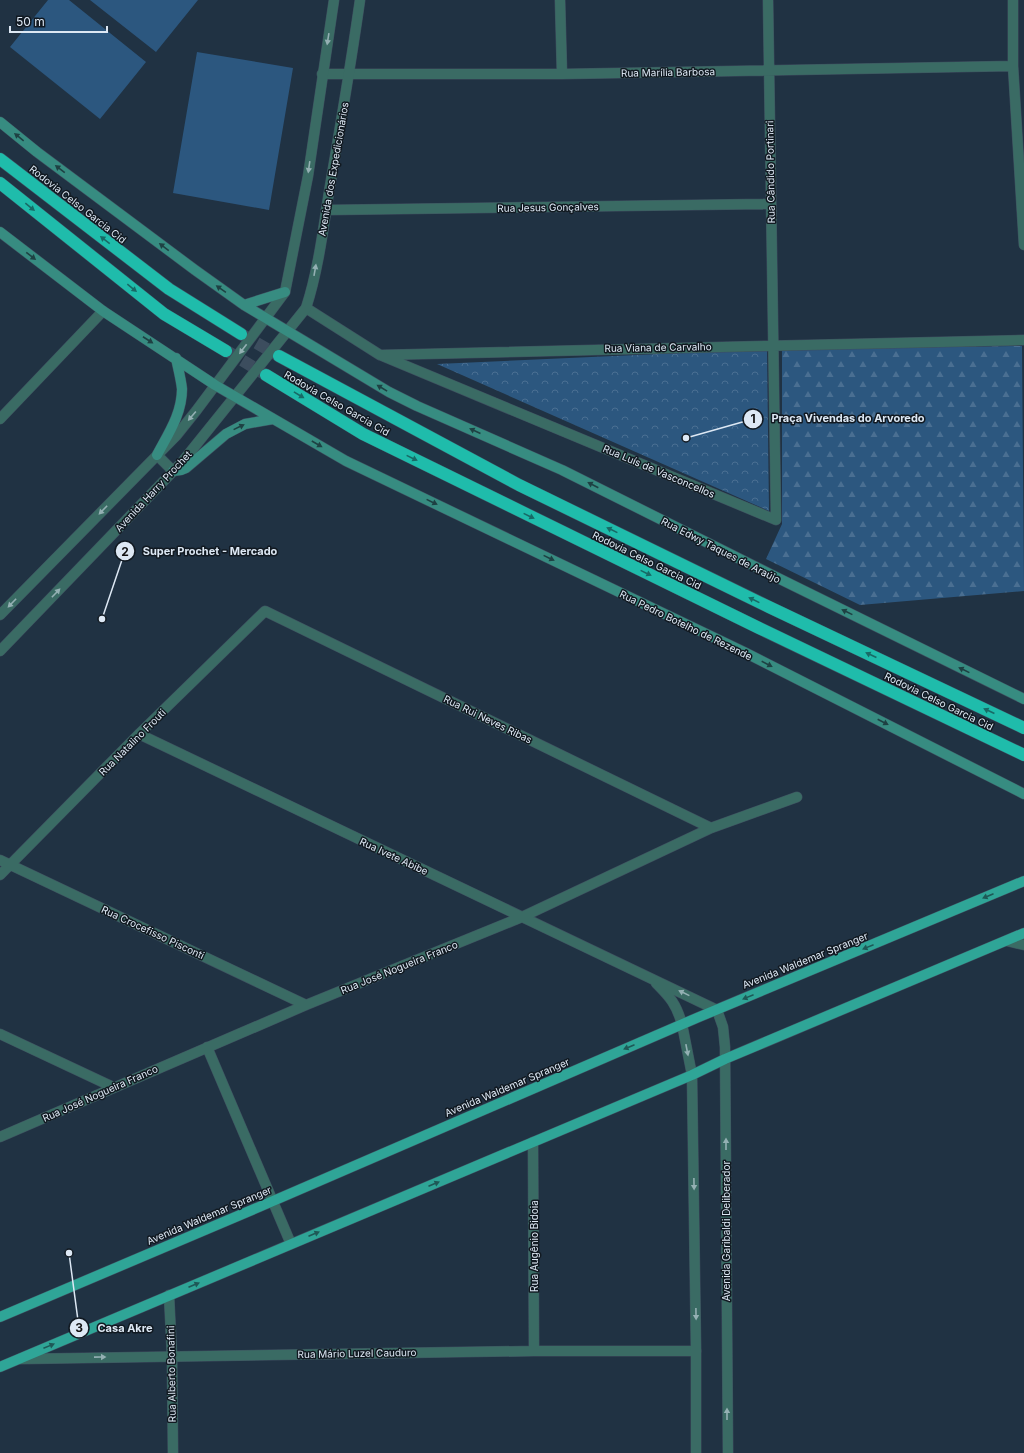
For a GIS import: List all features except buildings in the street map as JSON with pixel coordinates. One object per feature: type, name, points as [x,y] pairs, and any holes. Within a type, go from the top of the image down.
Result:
[{"type":"highway","name":"Rodovia Celso Garcia Cid","points":[[0,158],[169,289],[241,334]]},
{"type":"highway","points":[[0,183],[164,314],[226,351]]},
{"type":"highway","name":"Rodovia Celso Garcia Cid","points":[[278,356],[520,485],[769,607],[1024,728]]},
{"type":"highway","name":"Rodovia Celso Garcia Cid","points":[[266,375],[363,434],[751,624],[1024,755]]},
{"type":"main road","points":[[0,122],[37,152],[195,270],[244,305],[287,331]]},
{"type":"main road","points":[[0,232],[103,312],[176,358],[215,385],[274,419]]},
{"type":"main road","points":[[244,305],[285,292]]},
{"type":"main road","name":"Rua Edwy Taques de Araújo","points":[[287,331],[389,392],[417,406],[562,470],[775,577],[1024,699]]},
{"type":"main road","points":[[157,455],[178,416],[182,388],[176,358]]},
{"type":"main road","points":[[173,471],[186,468],[226,434],[245,424],[274,419]]},
{"type":"main road","name":"Rua Pedro Botelho de Rezende","points":[[274,419],[346,461],[746,653],[1024,794]]},
{"type":"main road","name":"Avenida Waldemar Spranger","points":[[0,1317],[682,1024],[1024,881]]},
{"type":"main road","points":[[0,1367],[1024,933]]},
{"type":"street","points":[[0,615],[157,455],[191,418],[285,292],[308,176],[334,0]]},
{"type":"street","name":"Avenida dos Expedicionários","points":[[287,331],[306,308],[312,288],[349,74],[360,0]]},
{"type":"street","points":[[560,0],[562,74]]},
{"type":"street","name":"Rua Cândido Portinari","points":[[768,0],[773,344]]},
{"type":"street","points":[[1013,0],[1013,66],[1024,245]]},
{"type":"street","name":"Rua Marília Barbosa","points":[[322,74],[562,74],[1013,66]]},
{"type":"street","name":"Rua Jesus Gonçalves","points":[[326,210],[771,204]]},
{"type":"street","points":[[306,308],[380,355]]},
{"type":"street","points":[[0,419],[4,409],[103,312]]},
{"type":"street","name":"Avenida Harry Prochet","points":[[0,651],[183,461],[287,331]]},
{"type":"street","name":"Rua Viana de Carvalho","points":[[380,355],[773,344],[1024,340]]},
{"type":"street","name":"Rua Luís de Vasconcellos","points":[[380,355],[776,520],[773,344]]},
{"type":"street","points":[[157,455],[173,471]]},
{"type":"street","name":"Rua Natalino Frouti","points":[[0,875],[139,734],[265,611]]},
{"type":"street","name":"Rua Rui Neves Ribas","points":[[265,611],[711,828]]},
{"type":"street","name":"Rua Ivete Abibe","points":[[139,734],[717,1010]]},
{"type":"street","name":"Rua José Nogueira Franco","points":[[0,1137],[306,1005],[522,917],[711,828],[797,797]]},
{"type":"street","name":"Rua Crocefisso Pisconti","points":[[0,860],[306,1005]]},
{"type":"street","points":[[1007,941],[1024,945]]},
{"type":"street","name":"Rua Ivete Abibe","points":[[650,978],[670,997],[678,1011],[692,1075]]},
{"type":"street","name":"Avenida Garibaldi Deliberador","points":[[717,1010],[723,1027],[725,1059],[728,1453]]},
{"type":"street","points":[[0,1034],[113,1087]]},
{"type":"street","points":[[207,1047],[291,1244]]},
{"type":"street","points":[[692,1075],[696,1453]]},
{"type":"street","name":"Rua Augênio Bidoia","points":[[533,1142],[534,1351]]},
{"type":"street","name":"Rua Alberto Bonafini","points":[[169,1295],[172,1356],[172,1453]]},
{"type":"street","name":"Rua Mário Luzel Cauduro","points":[[19,1359],[534,1351],[696,1351]]},
{"type":"green space","points":[[48,0],[69,0],[146,62],[100,119],[10,47]]},
{"type":"green space","points":[[90,0],[198,0],[156,52]]},
{"type":"green space","points":[[197,52],[293,68],[269,210],[173,193]]},
{"type":"green space","points":[[1022,346],[1024,591],[860,605],[766,559],[782,524],[782,349]]},
{"type":"green space","points":[[767,349],[769,511],[437,364]]},
{"type":"tunnel","points":[[241,334],[279,356]]},
{"type":"tunnel","points":[[227,351],[266,375]]},
{"type":"place","name":"Praça Vivendas do Arvoredo","points":[[686,438]]},
{"type":"place","name":"Super Prochet - Mercado","points":[[102,619]]},
{"type":"place","name":"Casa Akre","points":[[69,1253]]}]
